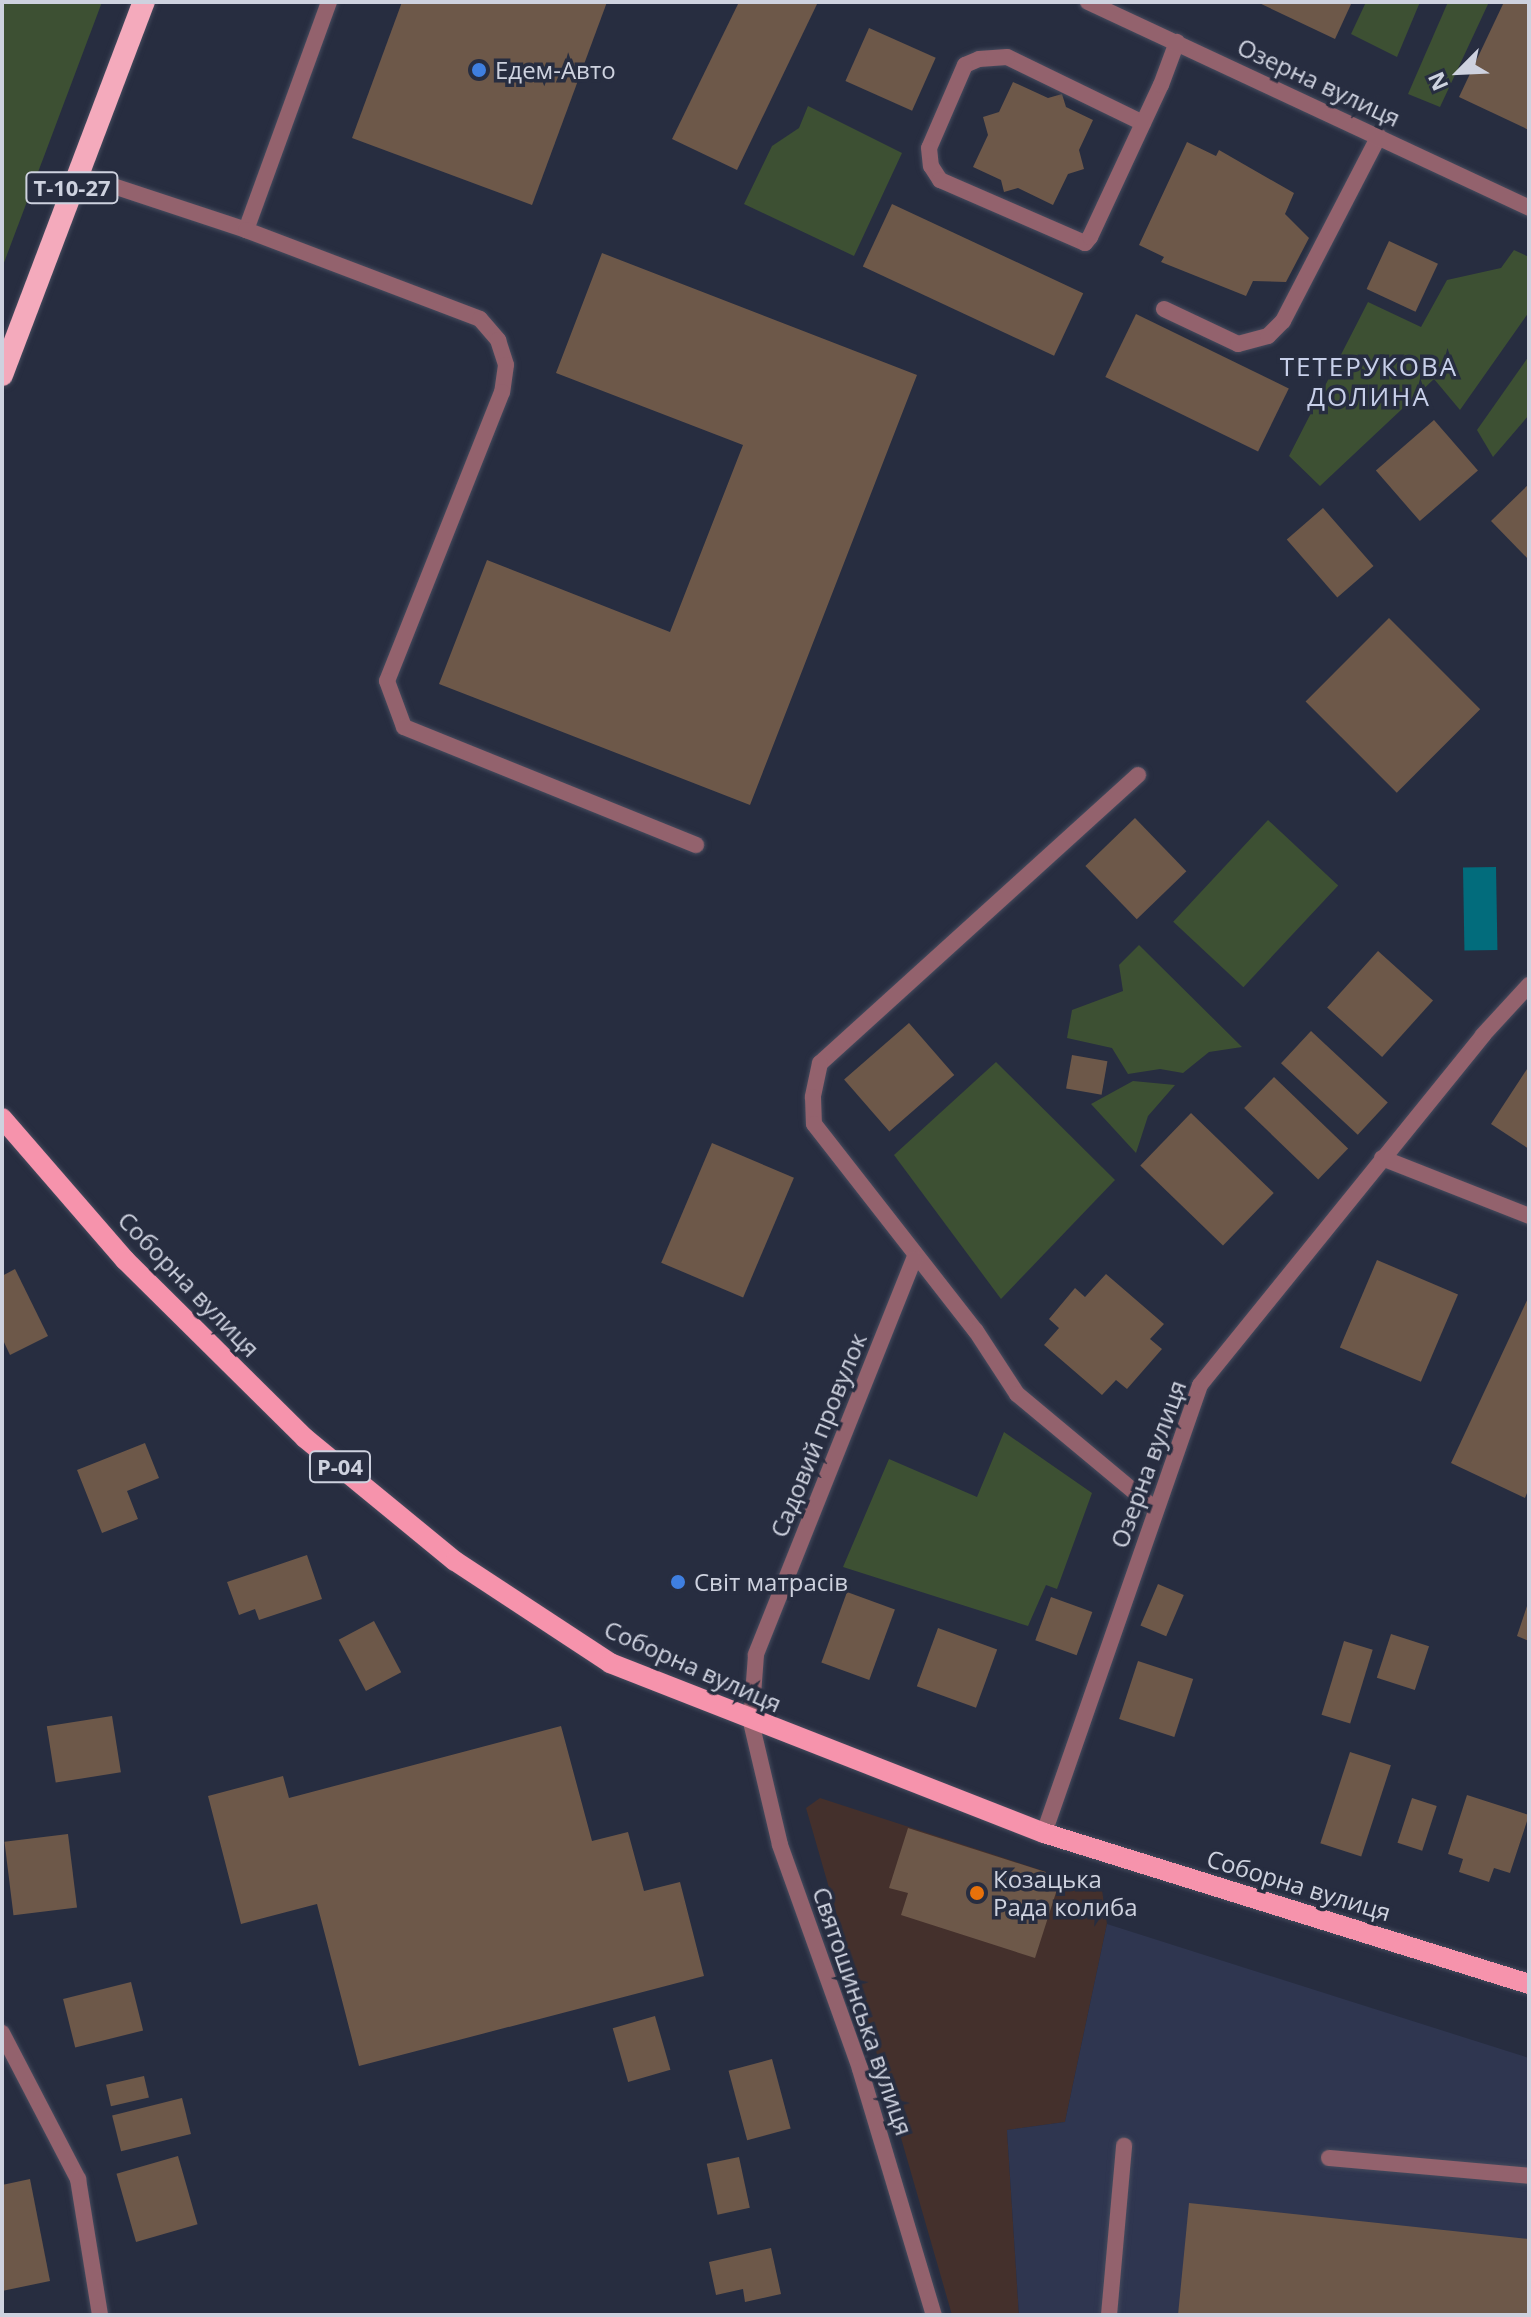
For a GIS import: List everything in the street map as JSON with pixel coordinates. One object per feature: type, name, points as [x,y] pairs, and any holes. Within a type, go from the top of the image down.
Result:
[{"type":"highway","name":"Т-10-27","points":[[2,375],[144,2]]},
{"type":"main road","name":"Соборна вулиця","points":[[2,1118],[125,1260],[305,1438],[455,1561],[610,1663],[751,1722],[1044,1833],[1529,1984]]},
{"type":"street","points":[[246,230],[329,2]]},
{"type":"street","name":"Озерна вулиця","points":[[1088,2],[1529,208]]},
{"type":"street","points":[[1143,123],[1007,57],[979,59],[965,65],[929,148],[931,166],[940,180],[1085,243],[1143,123],[1177,42]]},
{"type":"street","points":[[1164,309],[1238,344],[1268,336],[1283,321],[1379,136]]},
{"type":"street","points":[[77,174],[246,230],[480,319],[498,340],[506,365],[502,392],[387,681],[404,727],[696,845]]},
{"type":"street","points":[[1138,775],[820,1063],[814,1124],[914,1259],[976,1331],[1017,1394],[1156,1510]]},
{"type":"street","name":"Озерна вулиця","points":[[1044,1833],[1200,1385],[1382,1158],[1529,985]]},
{"type":"street","points":[[1382,1158],[1529,1216]]},
{"type":"street","name":"Садовий провулок","points":[[751,1722],[756,1655],[914,1259]]},
{"type":"street","name":"Святошинська вулиця","points":[[751,1722],[780,1845],[860,2069],[934,2315]]},
{"type":"street","points":[[2,2033],[78,2179],[100,2315]]},
{"type":"street","points":[[1109,2315],[1124,2146]]},
{"type":"street","points":[[1329,2158],[1529,2176]]},
{"type":"shaded area","points":[[1496,867],[1497,950],[1464,951],[1463,868]]},
{"type":"shaded area","points":[[820,1798],[1102,1890],[1107,1924],[1065,2122],[1007,2130],[1019,2315],[952,2315],[806,1808]]},
{"type":"shaded area","points":[[1107,1924],[1529,2058],[1529,2315],[1019,2315],[1007,2130],[1065,2122]]},
{"type":"green space","points":[[2,2],[102,2],[2,268]]},
{"type":"green space","points":[[1366,2],[1420,2],[1397,57],[1351,34]]},
{"type":"green space","points":[[1448,2],[1489,2],[1440,107],[1408,94]]},
{"type":"green space","points":[[808,106],[902,153],[854,256],[744,204],[772,146],[799,128]]},
{"type":"green space","points":[[1514,250],[1529,257],[1529,312],[1460,410],[1434,379],[1320,486],[1289,456],[1368,302],[1421,327],[1447,280],[1501,268]]},
{"type":"green space","points":[[1529,356],[1529,415],[1493,457],[1477,430]]},
{"type":"green space","points":[[1268,820],[1338,885],[1243,987],[1173,922]]},
{"type":"green space","points":[[1139,945],[1242,1047],[1209,1052],[1183,1073],[1160,1069],[1128,1074],[1112,1048],[1067,1038],[1072,1010],[1123,991],[1119,965]]},
{"type":"green space","points":[[996,1062],[1115,1180],[1001,1299],[894,1155]]},
{"type":"green space","points":[[1133,1081],[1175,1085],[1148,1116],[1136,1153],[1091,1104]]},
{"type":"green space","points":[[1004,1432],[1092,1493],[1057,1589],[1046,1585],[1028,1626],[843,1567],[889,1459],[977,1497]]},
{"type":"building","name":"Едем-Авто","points":[[402,2],[607,2],[532,205],[352,138]]},
{"type":"building","points":[[739,2],[818,2],[737,170],[672,139]]},
{"type":"building","points":[[1257,2],[1352,2],[1335,39]]},
{"type":"building","points":[[1504,2],[1529,3],[1529,130],[1459,97]]},
{"type":"building","points":[[869,28],[936,58],[912,111],[845,81]]},
{"type":"building","points":[[1013,82],[1048,98],[1062,94],[1066,107],[1093,120],[1079,150],[1084,169],[1068,174],[1053,205],[1018,188],[1004,192],[1001,180],[973,167],[988,135],[983,117],[999,112]]},
{"type":"building","points":[[1187,142],[1216,156],[1219,150],[1294,193],[1285,214],[1309,238],[1286,282],[1253,281],[1246,296],[1161,262],[1164,257],[1139,245]]},
{"type":"building","points":[[892,204],[1083,293],[1054,356],[863,267]]},
{"type":"building","points":[[1389,241],[1438,264],[1416,312],[1367,289]]},
{"type":"building","points":[[602,253],[917,375],[750,805],[439,684],[487,560],[670,632],[743,445],[556,373]]},
{"type":"building","points":[[1136,314],[1289,389],[1258,451],[1105,377]]},
{"type":"building","points":[[1434,420],[1478,471],[1420,521],[1376,471]]},
{"type":"building","points":[[1529,484],[1529,560],[1491,521]]},
{"type":"building","points":[[1323,508],[1374,566],[1337,598],[1287,539]]},
{"type":"building","points":[[1389,618],[1480,709],[1397,793],[1306,701]]},
{"type":"building","points":[[1135,818],[1186,871],[1137,919],[1085,866]]},
{"type":"building","points":[[1378,951],[1433,1001],[1382,1057],[1327,1007]]},
{"type":"building","points":[[909,1023],[954,1075],[889,1131],[844,1079]]},
{"type":"building","points":[[1311,1031],[1388,1103],[1358,1135],[1281,1063]]},
{"type":"building","points":[[1072,1055],[1107,1061],[1102,1095],[1066,1088]]},
{"type":"building","points":[[1529,1066],[1529,1149],[1491,1124]]},
{"type":"building","points":[[1274,1077],[1348,1149],[1318,1179],[1244,1108]]},
{"type":"building","points":[[1191,1113],[1274,1193],[1223,1245],[1140,1166]]},
{"type":"building","points":[[712,1143],[794,1178],[743,1297],[661,1263]]},
{"type":"building","points":[[1377,1260],[1458,1294],[1421,1382],[1340,1347]]},
{"type":"building","points":[[15,1269],[48,1336],[10,1355],[2,1338],[2,1276]]},
{"type":"building","points":[[1106,1274],[1164,1324],[1150,1339],[1162,1349],[1127,1389],[1116,1380],[1102,1395],[1044,1345],[1059,1328],[1049,1319],[1075,1288],[1085,1297]]},
{"type":"building","points":[[1529,1296],[1529,1488],[1525,1498],[1451,1463]]},
{"type":"building","points":[[145,1443],[159,1478],[127,1491],[138,1519],[102,1533],[77,1470]]},
{"type":"building","points":[[307,1555],[322,1599],[259,1620],[255,1609],[239,1615],[227,1582]]},
{"type":"building","points":[[1158,1584],[1184,1595],[1166,1636],[1140,1625]]},
{"type":"building","points":[[847,1592],[895,1609],[869,1680],[821,1662]]},
{"type":"building","points":[[1051,1597],[1092,1612],[1077,1655],[1035,1640]]},
{"type":"building","points":[[1529,1603],[1529,1641],[1517,1636]]},
{"type":"building","points":[[374,1621],[401,1672],[366,1691],[339,1640]]},
{"type":"building","points":[[938,1628],[997,1650],[976,1708],[917,1686]]},
{"type":"building","points":[[1391,1634],[1429,1646],[1415,1690],[1377,1678]]},
{"type":"building","points":[[1344,1641],[1373,1650],[1350,1723],[1321,1715]]},
{"type":"building","points":[[1138,1661],[1193,1679],[1174,1737],[1119,1719]]},
{"type":"building","points":[[112,1716],[121,1772],[56,1783],[47,1726]]},
{"type":"building","points":[[561,1726],[592,1841],[628,1832],[644,1891],[680,1882],[704,1976],[359,2066],[317,1904],[241,1924],[208,1796],[283,1776],[289,1798]]},
{"type":"building","points":[[1350,1752],[1391,1765],[1361,1857],[1320,1843]]},
{"type":"building","points":[[1467,1795],[1529,1815],[1510,1873],[1494,1868],[1489,1882],[1459,1872],[1463,1859],[1448,1854]]},
{"type":"building","points":[[1412,1798],[1437,1806],[1422,1851],[1397,1843]]},
{"type":"building","points":[[908,1828],[1061,1877],[1035,1958],[901,1915],[908,1893],[889,1888]]},
{"type":"building","points":[[68,1834],[77,1907],[13,1915],[4,1842]]},
{"type":"building","points":[[131,1982],[143,2031],[75,2047],[63,1999]]},
{"type":"building","points":[[655,2016],[670,2070],[628,2082],[613,2028]]},
{"type":"building","points":[[772,2059],[791,2129],[747,2140],[729,2071]]},
{"type":"building","points":[[144,2076],[149,2097],[111,2106],[106,2085]]},
{"type":"building","points":[[182,2098],[191,2134],[121,2151],[112,2115]]},
{"type":"building","points":[[178,2156],[198,2224],[136,2242],[116,2174]]},
{"type":"building","points":[[739,2157],[750,2208],[718,2215],[707,2164]]},
{"type":"building","points":[[30,2179],[50,2281],[2,2291],[2,2185]]},
{"type":"building","points":[[1189,2203],[1529,2239],[1529,2315],[1178,2315]]},
{"type":"building","points":[[771,2248],[781,2294],[745,2302],[743,2289],[716,2295],[709,2262]]},
{"type":"place","name":"Едем-Авто","points":[[479,70]]},
{"type":"place","name":"Світ матрасів","points":[[678,1582]]},
{"type":"place","name":"Козацька Рада колиба","points":[[977,1893]]},
{"type":"district","name":"ТЕТЕРУКОВА ДОЛИНА","points":[[1369,382]]}]
